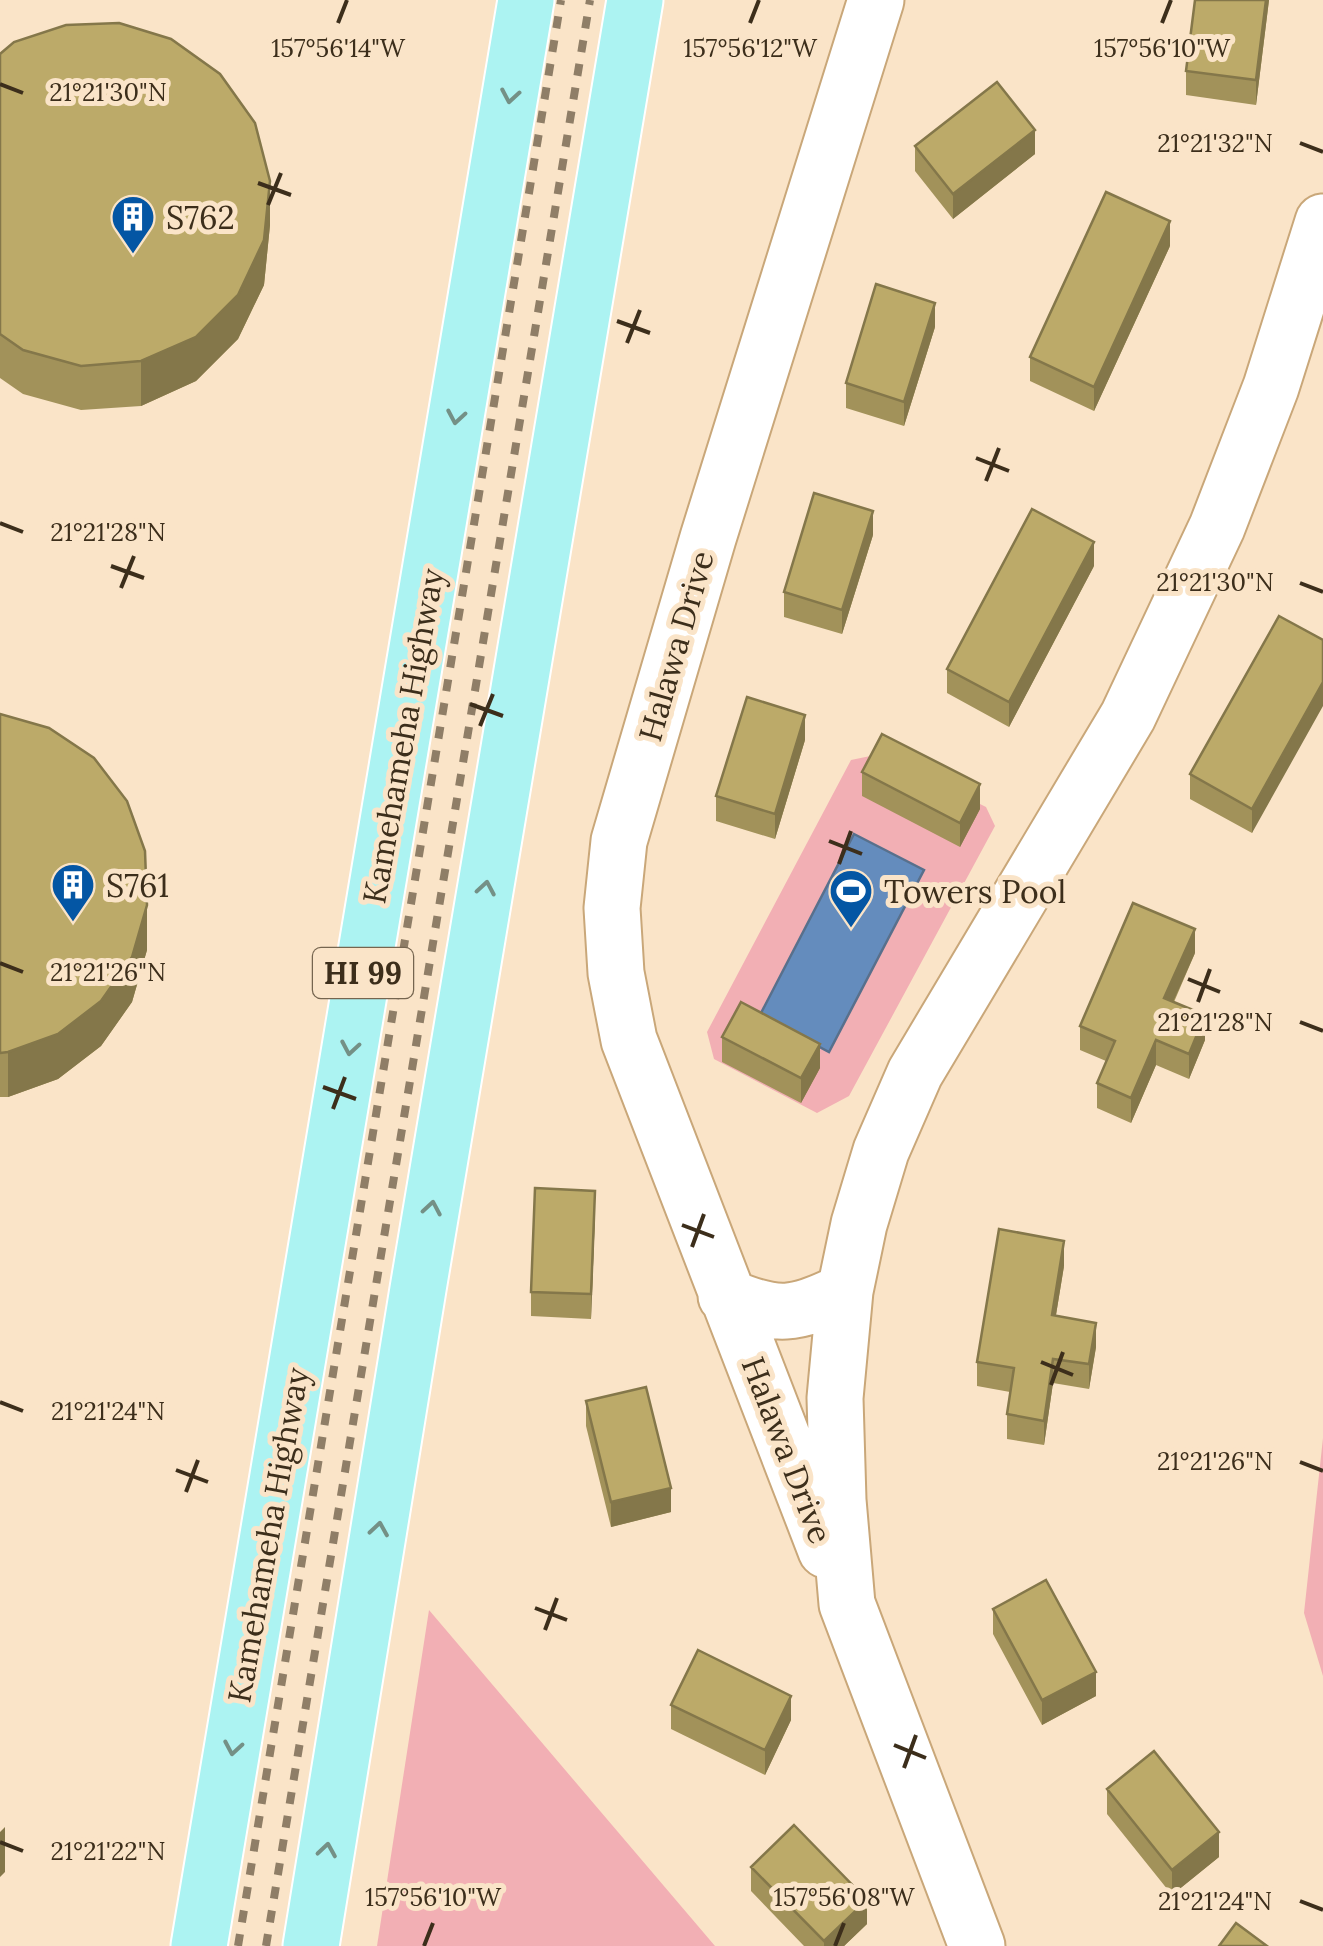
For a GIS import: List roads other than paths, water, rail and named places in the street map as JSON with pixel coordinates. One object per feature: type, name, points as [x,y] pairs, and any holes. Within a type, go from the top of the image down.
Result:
[{"type":"main road","name":"Kamehameha Highway","points":[[199,1946],[526,0]]},
{"type":"main road","points":[[311,1946],[636,0]]},
{"type":"street","name":"Halawa Drive","points":[[876,0],[708,538],[619,840],[612,908],[616,973],[628,1040],[977,1946]]},
{"type":"street","points":[[847,1604],[835,1398],[845,1290],[881,1151],[914,1073],[1128,716],[1217,526],[1270,386],[1323,222]]},
{"type":"street","name":"Halawa Drive","points":[[726,1296],[756,1309],[790,1312],[816,1305],[845,1290]]},
{"type":"water","points":[[854,834],[924,870],[829,1052],[760,1015]]},
{"type":"railway","points":[[238,1946],[561,0]]},
{"type":"railway","points":[[266,1946],[590,0]]},
{"type":"place","name":"S762","points":[[133,255]]},
{"type":"place","name":"S761","points":[[73,923]]},
{"type":"place","name":"Towers Pool","points":[[851,929]]}]
